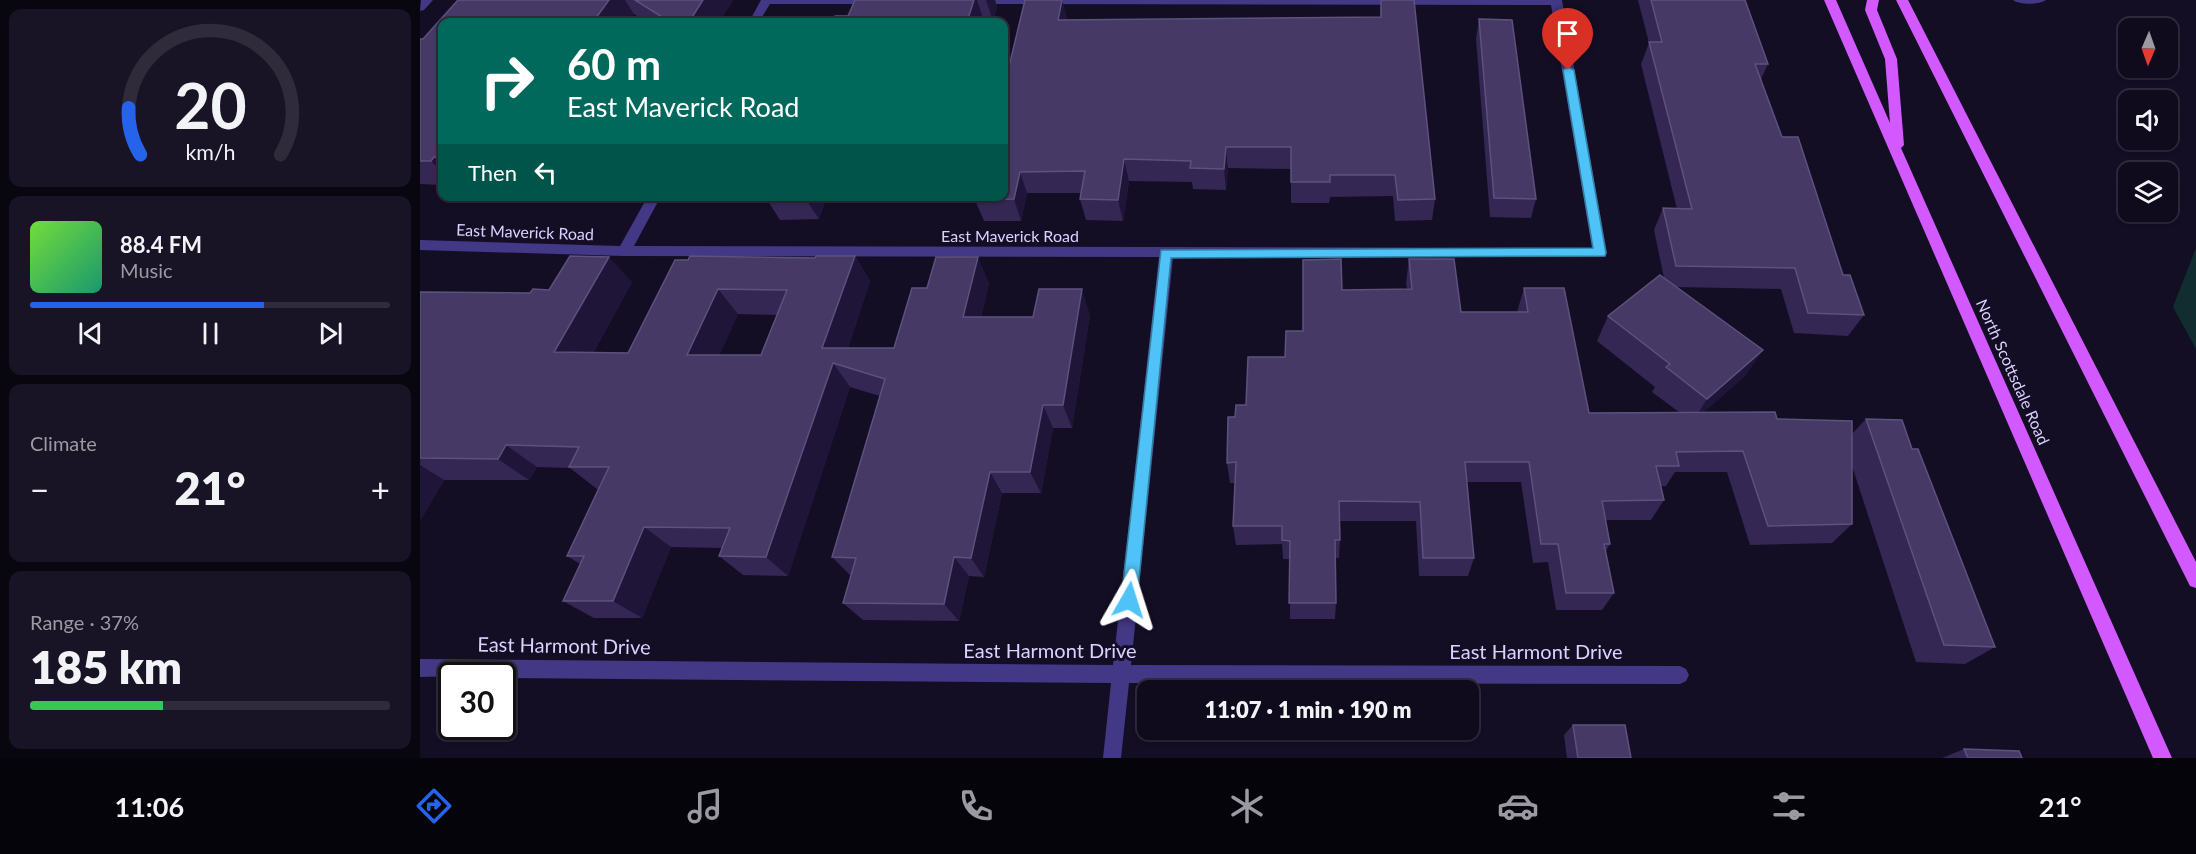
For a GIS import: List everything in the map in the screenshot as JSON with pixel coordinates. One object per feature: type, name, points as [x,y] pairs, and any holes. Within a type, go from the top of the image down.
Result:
[{"type":"main road","name":"North Scottsdale Road","points":[[1830,0],[2163,758]]},
{"type":"main road","points":[[1873,0],[1871,10],[1892,59],[1899,156]]},
{"type":"main road","points":[[1902,0],[2196,580]]},
{"type":"street","points":[[420,8],[427,0]]},
{"type":"street","points":[[756,18],[767,0],[883,1]]},
{"type":"street","points":[[2019,0],[2040,0]]},
{"type":"street","points":[[966,1],[1556,1]]},
{"type":"street","name":"East Maverick Road","points":[[420,245],[624,251],[1166,254],[1600,253],[1556,1]]},
{"type":"street","points":[[624,251],[652,201]]},
{"type":"street","points":[[1112,758],[1166,254]]},
{"type":"street","name":"East Harmont Drive","points":[[420,668],[1121,674],[1680,675]]},
{"type":"green space","points":[[2196,248],[2196,349],[2173,307]]},
{"type":"building","points":[[458,0],[609,0],[596,18],[442,18]]},
{"type":"building","points":[[635,0],[703,0],[692,18],[664,18]]},
{"type":"building","points":[[855,0],[974,0],[968,18],[834,18],[835,16],[848,16]]},
{"type":"building","points":[[1025,0],[1062,0],[1058,20],[1381,17],[1381,0],[1414,0],[1435,199],[1398,200],[1395,175],[1330,175],[1330,182],[1291,182],[1291,147],[1226,147],[1224,169],[1190,168],[1191,161],[1124,159],[1118,200],[1080,199],[1085,171],[1020,172],[1014,199],[1008,199],[1008,70]]},
{"type":"building","points":[[1651,0],[1745,0],[1768,64],[1755,64],[1782,137],[1798,137],[1843,275],[1850,275],[1864,315],[1808,313],[1795,268],[1676,266],[1663,208],[1692,209],[1649,42],[1662,42]]},
{"type":"building","points":[[1479,19],[1512,20],[1536,199],[1494,198]]},
{"type":"building","points":[[438,22],[438,157],[434,157],[431,161],[420,161],[420,39],[423,39]]},
{"type":"building","points":[[570,256],[609,257],[554,352],[628,353],[675,260],[688,260],[690,256],[815,258],[816,256],[855,256],[822,348],[894,348],[912,288],[927,288],[936,257],[978,257],[963,317],[1033,317],[1039,289],[1082,289],[1063,405],[1043,405],[1030,472],[990,472],[971,558],[954,557],[944,604],[843,603],[856,558],[832,557],[885,379],[833,363],[766,557],[719,556],[730,528],[644,527],[613,601],[563,601],[584,556],[567,556],[609,467],[569,467],[579,447],[506,445],[498,459],[420,458],[420,292],[530,293],[533,289],[549,290]],"holes":[[[718,289],[787,290],[761,355],[687,355]]]},
{"type":"building","points":[[1341,259],[1342,290],[1412,289],[1409,259],[1454,259],[1461,312],[1528,312],[1524,288],[1564,288],[1589,413],[1775,412],[1777,419],[1852,421],[1852,524],[1768,526],[1743,451],[1676,452],[1679,466],[1656,466],[1664,500],[1602,501],[1610,544],[1604,544],[1614,593],[1566,593],[1558,544],[1541,544],[1529,462],[1465,462],[1474,558],[1423,558],[1420,502],[1339,501],[1340,540],[1335,540],[1336,603],[1289,603],[1290,541],[1282,540],[1282,526],[1233,526],[1236,462],[1227,463],[1228,417],[1235,417],[1236,405],[1246,405],[1248,357],[1285,357],[1286,331],[1303,331],[1303,260]]},
{"type":"building","points":[[1660,275],[1763,350],[1707,399],[1666,367],[1670,364],[1608,316]]},
{"type":"building","points":[[1866,419],[1902,420],[1912,449],[1918,449],[1995,647],[1944,645]]},
{"type":"building","points":[[1573,725],[1625,725],[1631,758],[1578,758]]},
{"type":"building","points":[[1964,749],[2019,751],[2022,758],[1968,758]]},
{"type":"route","points":[[1129,600],[1166,254],[1600,253],[1568,70]]}]
